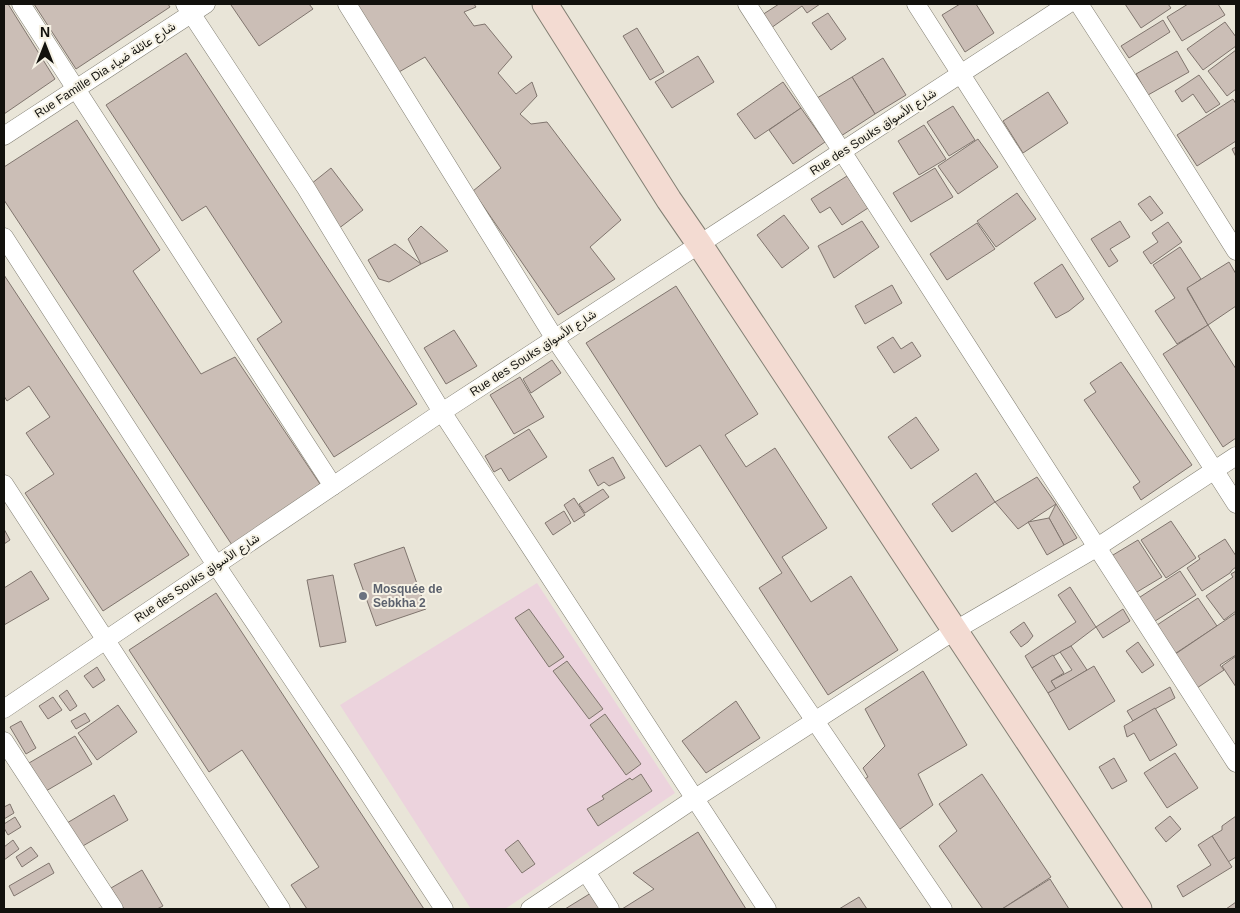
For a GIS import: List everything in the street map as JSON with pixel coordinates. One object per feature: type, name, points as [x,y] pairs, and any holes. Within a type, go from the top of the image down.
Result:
[{"type":"street","points":[[21,4],[332,486]]},
{"type":"street","points":[[347,4],[555,339],[943,909]]},
{"type":"street","points":[[545,4],[669,200],[1139,909]]},
{"type":"street","points":[[747,4],[1236,764]]},
{"type":"street","points":[[916,4],[962,73],[1236,504]]},
{"type":"street","name":"Rue des Souks شارع الأسواق","points":[[4,709],[442,412],[1068,4]]},
{"type":"street","points":[[1079,4],[1236,251]]},
{"type":"street","points":[[194,7],[442,412],[767,909]]},
{"type":"street","name":"Rue Famille Dia شارع عائلة ضياء","points":[[4,136],[77,89],[194,7]]},
{"type":"street","points":[[4,238],[216,565],[444,909]]},
{"type":"street","points":[[530,909],[815,720],[954,631],[1096,548],[1236,456]]},
{"type":"street","points":[[4,484],[281,909]]},
{"type":"street","points":[[4,741],[114,909]]},
{"type":"street","points":[[586,872],[610,909]]},
{"type":"shaded area","points":[[537,583],[675,793],[505,909],[471,909],[340,705]]},
{"type":"building","points":[[4,4],[8,4],[55,79],[4,114]]},
{"type":"building","points":[[34,4],[168,4],[170,7],[76,69]]},
{"type":"building","points":[[232,4],[309,4],[313,9],[259,46]]},
{"type":"building","points":[[354,4],[474,4],[476,7],[464,12],[474,26],[485,24],[512,57],[498,73],[516,94],[532,82],[537,96],[520,114],[531,124],[547,122],[621,220],[590,247],[615,279],[558,315],[473,191],[501,168],[425,57],[399,72]]},
{"type":"building","points":[[779,4],[820,4],[807,13],[802,6],[771,28],[762,15]]},
{"type":"building","points":[[960,4],[976,4],[994,33],[965,52],[942,15]]},
{"type":"building","points":[[1125,4],[1168,4],[1171,8],[1141,28]]},
{"type":"building","points":[[1188,4],[1218,4],[1225,15],[1182,41],[1167,17]]},
{"type":"building","points":[[828,13],[846,39],[831,50],[812,23]]},
{"type":"building","points":[[1163,20],[1170,32],[1129,58],[1121,46]]},
{"type":"building","points":[[1225,22],[1236,37],[1236,46],[1203,70],[1187,49]]},
{"type":"building","points":[[637,28],[664,72],[650,80],[623,36]]},
{"type":"building","points":[[1236,50],[1236,89],[1227,96],[1208,71]]},
{"type":"building","points":[[1177,51],[1189,72],[1148,95],[1136,74]]},
{"type":"building","points":[[186,53],[417,404],[334,457],[257,339],[282,322],[206,206],[182,221],[106,105]]},
{"type":"building","points":[[698,56],[714,82],[672,108],[655,82]]},
{"type":"building","points":[[883,58],[906,95],[875,114],[852,77]]},
{"type":"building","points":[[1199,75],[1220,104],[1206,113],[1193,94],[1182,102],[1175,91]]},
{"type":"building","points":[[852,77],[875,114],[841,136],[817,98]]},
{"type":"building","points":[[783,82],[801,108],[755,139],[737,114]]},
{"type":"building","points":[[1048,92],[1068,123],[1023,153],[1003,121]]},
{"type":"building","points":[[1233,99],[1236,104],[1236,141],[1197,166],[1177,135]]},
{"type":"building","points":[[953,106],[975,140],[949,156],[927,122]]},
{"type":"building","points":[[801,108],[825,142],[793,164],[769,130]]},
{"type":"building","points":[[77,120],[160,250],[133,271],[201,374],[235,357],[320,484],[234,548],[4,200],[4,167]]},
{"type":"building","points":[[924,125],[946,159],[919,175],[898,141]]},
{"type":"building","points":[[978,139],[998,167],[958,194],[938,166]]},
{"type":"building","points":[[1236,147],[1236,157],[1232,149]]},
{"type":"building","points":[[331,168],[363,210],[338,229],[306,188]]},
{"type":"building","points":[[935,168],[953,197],[911,222],[893,193]]},
{"type":"building","points":[[847,176],[868,208],[842,225],[830,207],[820,213],[811,199]]},
{"type":"building","points":[[1017,193],[1036,219],[996,247],[977,221]]},
{"type":"building","points":[[1150,196],[1163,213],[1151,221],[1138,204]]},
{"type":"building","points":[[784,215],[809,248],[782,268],[757,235]]},
{"type":"building","points":[[862,221],[879,247],[834,278],[818,246]]},
{"type":"building","points":[[1120,221],[1130,237],[1110,249],[1118,261],[1109,267],[1091,239]]},
{"type":"building","points":[[1168,222],[1182,242],[1151,264],[1143,252],[1158,242],[1152,233]]},
{"type":"building","points":[[977,223],[995,249],[947,280],[930,254]]},
{"type":"building","points":[[421,226],[448,251],[421,264],[408,239]]},
{"type":"building","points":[[395,244],[421,264],[389,282],[379,279],[368,260]]},
{"type":"building","points":[[1180,247],[1201,279],[1187,289],[1208,325],[1177,344],[1155,311],[1175,298],[1153,265]]},
{"type":"building","points":[[1229,262],[1236,274],[1236,306],[1208,325],[1187,288]]},
{"type":"building","points":[[1062,264],[1084,299],[1069,311],[1056,318],[1034,283]]},
{"type":"building","points":[[4,275],[189,555],[103,611],[25,493],[54,474],[26,433],[50,417],[29,386],[7,401],[4,396]]},
{"type":"building","points":[[892,285],[902,303],[865,324],[855,306]]},
{"type":"building","points":[[676,286],[758,414],[725,435],[746,467],[775,448],[827,528],[782,557],[811,602],[851,576],[898,650],[828,695],[759,588],[782,573],[700,445],[666,467],[586,343]]},
{"type":"building","points":[[1208,325],[1236,369],[1236,438],[1223,447],[1163,354]]},
{"type":"building","points":[[454,330],[477,366],[446,384],[424,348]]},
{"type":"building","points":[[893,337],[901,349],[912,342],[921,356],[894,373],[877,347]]},
{"type":"building","points":[[552,360],[561,373],[531,393],[523,379]]},
{"type":"building","points":[[1121,362],[1192,465],[1141,500],[1133,487],[1140,482],[1084,400],[1096,392],[1090,383]]},
{"type":"building","points":[[520,377],[544,417],[514,434],[490,395]]},
{"type":"building","points":[[916,417],[939,450],[911,469],[888,437]]},
{"type":"building","points":[[529,429],[547,457],[509,481],[501,468],[494,472],[485,456]]},
{"type":"building","points":[[613,457],[625,478],[609,486],[604,482],[598,486],[589,470]]},
{"type":"building","points":[[976,473],[995,502],[952,532],[932,504]]},
{"type":"building","points":[[1037,477],[1056,504],[1018,529],[995,502]]},
{"type":"building","points":[[603,489],[609,497],[585,513],[579,504]]},
{"type":"building","points":[[574,498],[585,515],[574,522],[564,505]]},
{"type":"building","points":[[1056,504],[1077,538],[1064,545],[1049,518]]},
{"type":"building","points":[[564,511],[571,523],[553,535],[545,523]]},
{"type":"building","points":[[1049,518],[1064,545],[1047,555],[1028,522]]},
{"type":"building","points":[[1171,521],[1196,558],[1166,578],[1141,540]]},
{"type":"building","points":[[4,529],[10,540],[4,544]]},
{"type":"building","points":[[1225,539],[1236,556],[1236,567],[1202,591],[1187,568],[1200,559],[1198,556]]},
{"type":"building","points":[[1138,540],[1162,577],[1132,595],[1108,558]]},
{"type":"building","points":[[404,547],[426,609],[376,626],[354,564]]},
{"type":"building","points":[[31,571],[49,599],[4,625],[4,588]]},
{"type":"building","points":[[1180,571],[1196,595],[1152,623],[1137,599]]},
{"type":"building","points":[[1236,571],[1236,611],[1224,620],[1206,596],[1233,577],[1231,574]]},
{"type":"building","points":[[333,575],[346,642],[320,647],[307,580]]},
{"type":"building","points":[[1070,587],[1096,627],[1071,646],[1032,668],[1025,656],[1076,622],[1058,595]]},
{"type":"building","points":[[216,593],[424,909],[307,909],[291,885],[319,867],[242,750],[209,772],[129,650]]},
{"type":"building","points":[[1198,598],[1217,626],[1173,655],[1154,627]]},
{"type":"building","points":[[529,609],[564,657],[549,667],[515,618]]},
{"type":"building","points":[[1123,609],[1130,621],[1103,638],[1096,627]]},
{"type":"building","points":[[1236,613],[1236,655],[1220,665],[1224,670],[1194,690],[1171,657]]},
{"type":"building","points":[[1024,622],[1033,636],[1021,647],[1010,632]]},
{"type":"building","points":[[1138,642],[1154,665],[1142,673],[1126,651]]},
{"type":"building","points":[[1071,646],[1087,670],[1056,689],[1051,681],[1072,670],[1060,652]]},
{"type":"building","points":[[1053,655],[1064,673],[1051,681],[1056,689],[1048,693],[1032,668]]},
{"type":"building","points":[[1236,656],[1236,687],[1222,666]]},
{"type":"building","points":[[567,661],[603,709],[589,719],[553,671]]},
{"type":"building","points":[[1094,666],[1115,701],[1069,730],[1048,693]]},
{"type":"building","points":[[97,667],[105,680],[93,688],[84,676]]},
{"type":"building","points":[[923,671],[967,745],[918,774],[933,805],[896,832],[861,781],[868,777],[863,768],[885,746],[865,709]]},
{"type":"building","points":[[1170,687],[1175,698],[1133,721],[1127,711]]},
{"type":"building","points":[[67,690],[77,706],[70,711],[59,696]]},
{"type":"building","points":[[53,697],[62,710],[48,719],[39,706]]},
{"type":"building","points":[[736,701],[760,738],[706,773],[682,741]]},
{"type":"building","points":[[118,705],[137,732],[97,760],[78,733]]},
{"type":"building","points":[[1155,708],[1177,745],[1150,761],[1134,733],[1127,737],[1124,726]]},
{"type":"building","points":[[85,713],[90,721],[76,729],[71,721]]},
{"type":"building","points":[[605,714],[641,764],[626,775],[590,725]]},
{"type":"building","points":[[21,721],[36,748],[26,754],[10,727]]},
{"type":"building","points":[[75,736],[92,764],[46,791],[29,763]]},
{"type":"building","points":[[1175,753],[1198,788],[1167,808],[1144,773]]},
{"type":"building","points":[[1114,758],[1127,781],[1112,789],[1099,767]]},
{"type":"building","points":[[641,774],[652,791],[598,826],[587,809],[604,799],[602,796],[630,778],[632,780]]},
{"type":"building","points":[[982,774],[1051,877],[1002,909],[983,909],[939,846],[957,831],[939,804]]},
{"type":"building","points":[[114,795],[128,820],[81,847],[67,823]]},
{"type":"building","points":[[10,804],[14,813],[4,819],[4,807]]},
{"type":"building","points":[[1170,816],[1181,829],[1166,842],[1155,828]]},
{"type":"building","points":[[1236,816],[1236,857],[1228,862],[1212,836],[1222,830],[1222,826]]},
{"type":"building","points":[[15,817],[21,827],[8,835],[4,824]]},
{"type":"building","points":[[698,832],[746,909],[622,909],[654,889],[633,873]]},
{"type":"building","points":[[1212,836],[1232,867],[1183,897],[1177,886],[1211,865],[1198,845]]},
{"type":"building","points":[[13,840],[19,849],[4,860],[4,847]]},
{"type":"building","points":[[518,840],[535,864],[522,873],[505,850]]},
{"type":"building","points":[[31,847],[38,856],[22,867],[16,857]]},
{"type":"building","points":[[49,863],[54,873],[14,896],[9,886]]},
{"type":"building","points":[[142,870],[163,906],[157,909],[124,909],[111,888]]},
{"type":"building","points":[[1050,879],[1069,909],[1002,909]]},
{"type":"building","points":[[591,893],[600,909],[565,909]]},
{"type":"building","points":[[859,897],[867,909],[839,909]]},
{"type":"building","points":[[1236,902],[1236,909],[1226,909]]},
{"type":"place","name":"Mosquée de Sebkha 2","points":[[363,596]]}]
